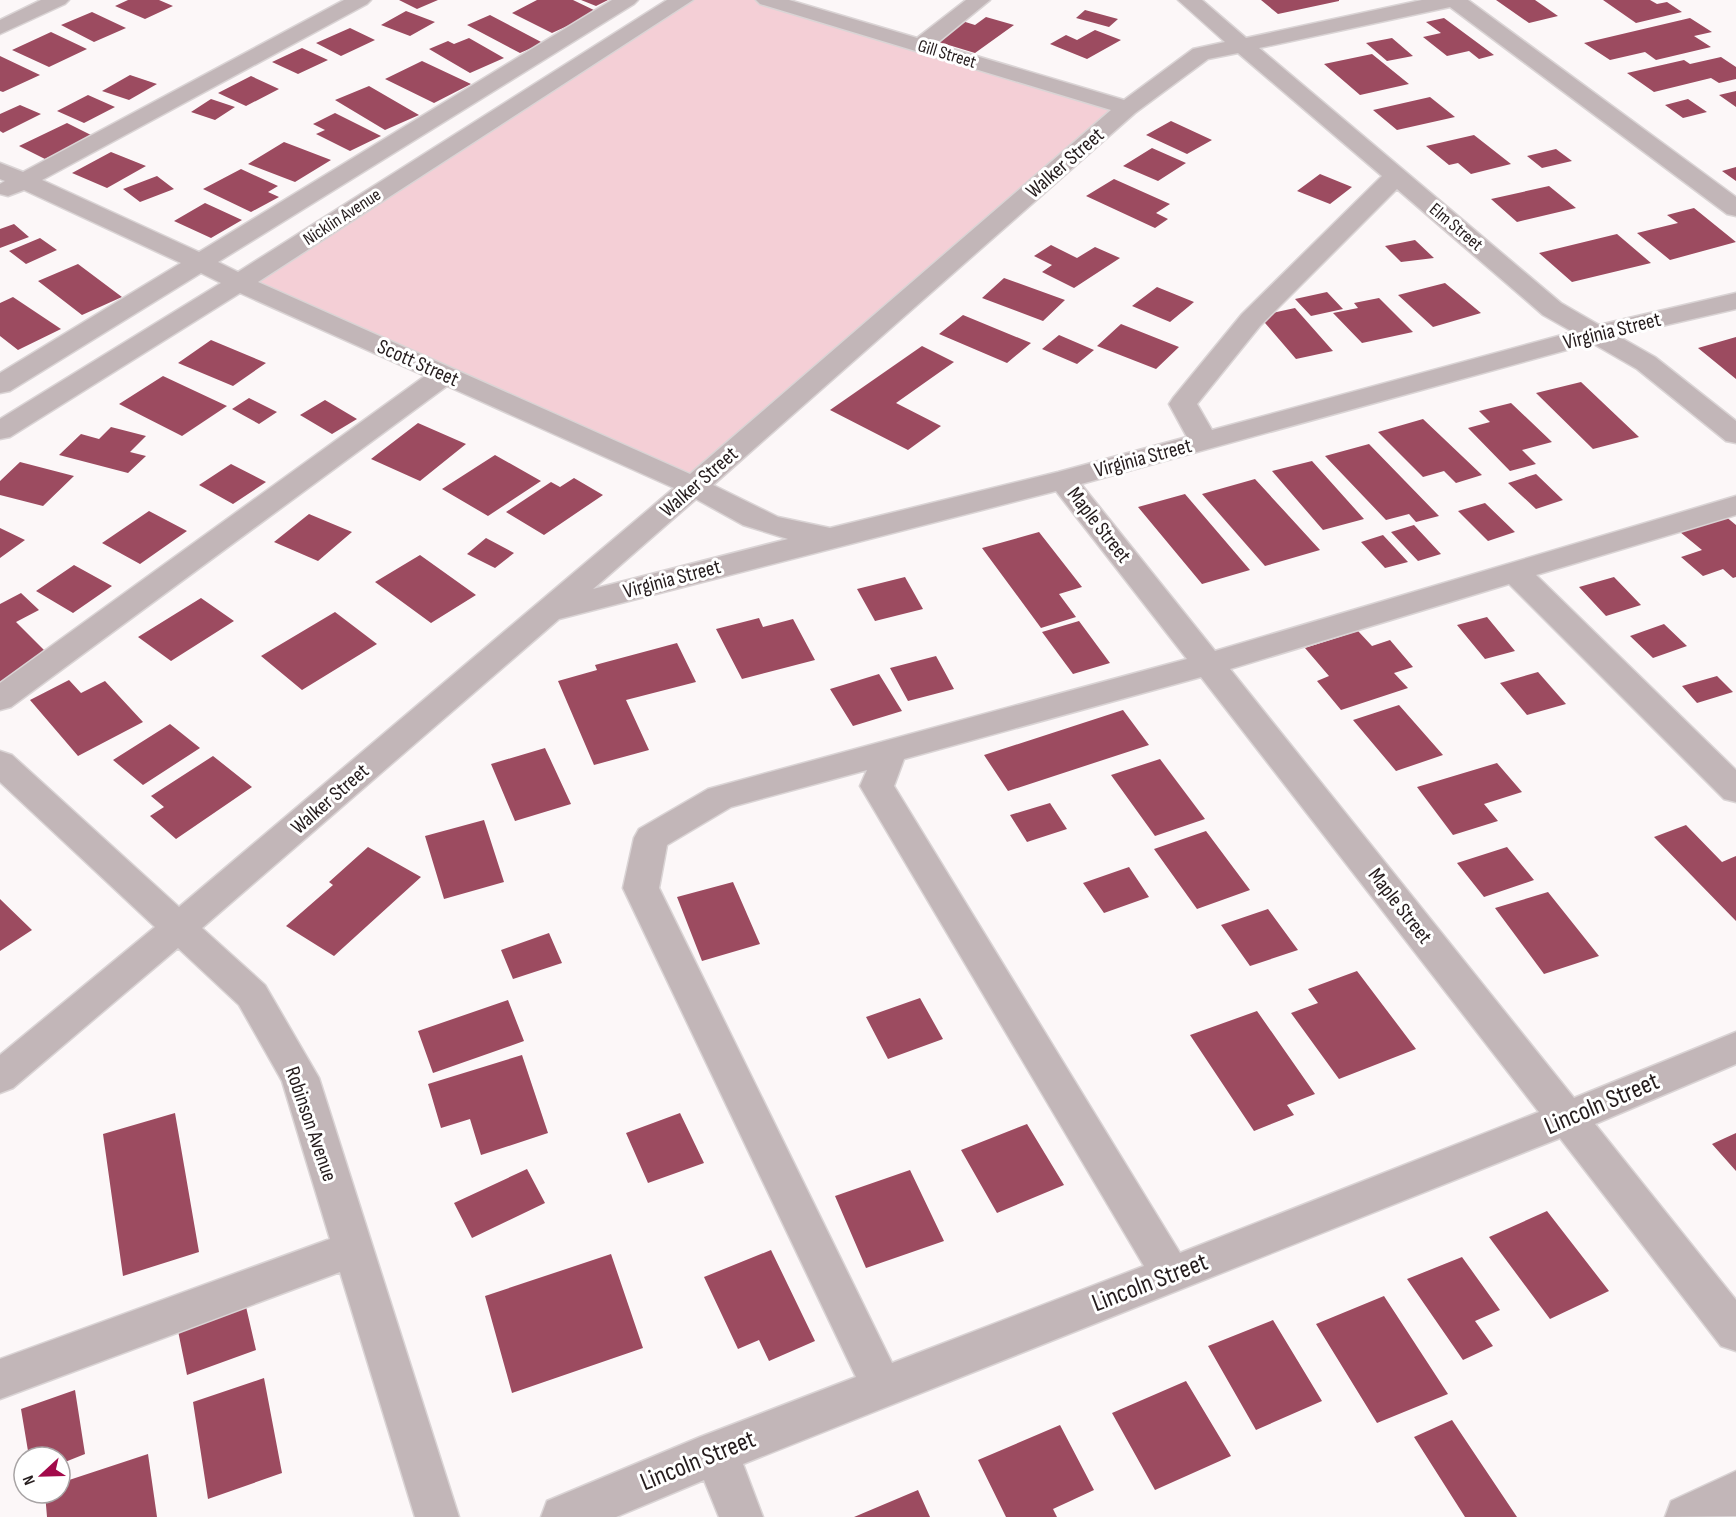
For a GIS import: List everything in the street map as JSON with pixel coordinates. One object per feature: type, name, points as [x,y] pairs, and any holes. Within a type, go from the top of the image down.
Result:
[{"type":"street","points":[[0,28],[58,0]]},
{"type":"street","points":[[7,181],[360,0]]},
{"type":"street","name":"Nicklin Avenue","points":[[0,385],[627,0]]},
{"type":"street","name":"Nicklin Avenue","points":[[0,431],[239,284],[682,0]]},
{"type":"street","name":"Gill Street","points":[[767,0],[1127,108]]},
{"type":"street","points":[[920,46],[978,0]]},
{"type":"street","name":"Elm Street","points":[[1189,0],[1552,309],[1598,333],[1646,363],[1736,435]]},
{"type":"street","points":[[1453,0],[1736,209]]},
{"type":"street","name":"Walker Street","points":[[0,1077],[180,927],[549,611],[1127,108],[1201,54],[1239,44],[1453,0]]},
{"type":"street","points":[[1204,442],[1183,404],[1251,320],[1396,176]]},
{"type":"street","name":"Scott Street","points":[[7,181],[200,262],[239,284],[694,486],[752,521],[788,531],[842,534]]},
{"type":"street","name":"Virginia Street","points":[[549,611],[842,534],[1064,480],[1598,333],[1736,301]]},
{"type":"street","points":[[0,699],[444,375]]},
{"type":"street","name":"Maple Street","points":[[1064,480],[1736,1332]]},
{"type":"street","points":[[882,1387],[640,888],[651,838],[720,798],[1209,664],[1736,505]]},
{"type":"street","points":[[1515,572],[1736,790]]},
{"type":"street","points":[[891,751],[877,786],[1171,1275]]},
{"type":"street","name":"Robinson Avenue","points":[[0,763],[252,995],[300,1078],[437,1517]]},
{"type":"street","name":"Lincoln Street","points":[[563,1517],[716,1452],[1569,1119],[1736,1047]]},
{"type":"street","points":[[0,1379],[353,1249]]},
{"type":"street","points":[[716,1452],[741,1517]]},
{"type":"street","points":[[1687,1517],[1736,1493]]},
{"type":"shaded area","points":[[682,0],[767,0],[1127,108],[694,486],[239,283]]},
{"type":"building","points":[[128,0],[159,0],[173,6],[145,19],[115,6]]},
{"type":"building","points":[[399,0],[438,0],[417,9]]},
{"type":"building","points":[[537,0],[573,0],[598,12],[552,33],[512,13]]},
{"type":"building","points":[[581,0],[608,0],[596,6]]},
{"type":"building","points":[[1261,0],[1339,0],[1339,1],[1278,14]]},
{"type":"building","points":[[1496,0],[1535,0],[1558,16],[1529,23]]},
{"type":"building","points":[[1603,0],[1650,0],[1657,4],[1667,2],[1682,12],[1636,23]]},
{"type":"building","points":[[1085,10],[1118,19],[1109,27],[1076,18]]},
{"type":"building","points":[[406,11],[435,22],[410,36],[381,25]]},
{"type":"building","points":[[92,12],[126,28],[94,42],[61,25]]},
{"type":"building","points":[[490,15],[543,43],[520,53],[467,25]]},
{"type":"building","points":[[986,17],[1014,25],[975,53],[932,40],[959,20],[975,25]]},
{"type":"building","points":[[1444,18],[1494,55],[1479,59],[1469,51],[1447,56],[1423,37],[1441,33],[1426,22]]},
{"type":"building","points":[[1690,18],[1712,32],[1694,36],[1711,47],[1656,60],[1645,52],[1610,60],[1584,43]]},
{"type":"building","points":[[350,28],[375,40],[341,56],[316,43]]},
{"type":"building","points":[[1095,30],[1121,40],[1087,59],[1050,44],[1066,35],[1077,40]]},
{"type":"building","points":[[51,32],[87,49],[49,67],[12,50]]},
{"type":"building","points":[[469,38],[504,58],[470,73],[429,49],[448,41],[454,44]]},
{"type":"building","points":[[1392,38],[1413,56],[1387,61],[1366,43]]},
{"type":"building","points":[[302,48],[328,60],[298,74],[272,62]]},
{"type":"building","points":[[1372,54],[1409,84],[1360,95],[1324,64]]},
{"type":"building","points":[[0,56],[40,75],[3,92],[0,91]]},
{"type":"building","points":[[1721,57],[1736,67],[1736,79],[1719,83],[1711,78],[1654,92],[1627,73],[1684,60],[1690,64]]},
{"type":"building","points":[[422,61],[471,84],[434,103],[385,79]]},
{"type":"building","points":[[130,75],[157,84],[129,100],[102,91]]},
{"type":"building","points":[[251,76],[279,89],[246,106],[218,93]]},
{"type":"building","points":[[369,86],[419,115],[385,130],[335,100]]},
{"type":"building","points":[[1736,91],[1736,107],[1719,95]]},
{"type":"building","points":[[88,95],[115,107],[84,123],[57,111]]},
{"type":"building","points":[[1430,97],[1455,117],[1397,130],[1373,110]]},
{"type":"building","points":[[211,99],[235,107],[215,120],[191,112]]},
{"type":"building","points":[[1688,99],[1707,112],[1683,118],[1665,105]]},
{"type":"building","points":[[20,105],[41,114],[3,133],[0,131],[0,114]]},
{"type":"building","points":[[335,113],[381,136],[350,151],[316,134],[325,130],[313,124]]},
{"type":"building","points":[[1171,121],[1212,140],[1187,154],[1146,135]]},
{"type":"building","points":[[67,123],[93,136],[45,159],[19,146]]},
{"type":"building","points":[[1474,135],[1511,164],[1471,174],[1458,163],[1449,165],[1426,146]]},
{"type":"building","points":[[284,142],[331,160],[295,182],[248,164]]},
{"type":"building","points":[[1152,148],[1186,163],[1158,181],[1123,166]]},
{"type":"building","points":[[1556,149],[1572,161],[1542,168],[1527,156]]},
{"type":"building","points":[[111,152],[146,166],[107,188],[72,173]]},
{"type":"building","points":[[1736,167],[1736,181],[1722,171]]},
{"type":"building","points":[[241,169],[278,186],[268,192],[279,197],[251,212],[203,189]]},
{"type":"building","points":[[1320,174],[1352,187],[1330,204],[1297,191]]},
{"type":"building","points":[[157,176],[174,189],[140,202],[123,189]]},
{"type":"building","points":[[1114,179],[1170,204],[1156,213],[1168,219],[1155,228],[1086,196]]},
{"type":"building","points":[[1549,186],[1576,208],[1517,222],[1491,199]]},
{"type":"building","points":[[205,203],[242,220],[211,238],[174,221]]},
{"type":"building","points":[[1694,208],[1736,242],[1670,260],[1637,233],[1678,223],[1667,215]]},
{"type":"building","points":[[14,224],[29,237],[0,248],[0,229]]},
{"type":"building","points":[[1617,234],[1651,263],[1572,282],[1539,253]]},
{"type":"building","points":[[40,238],[57,250],[26,264],[9,251]]},
{"type":"building","points":[[1415,240],[1434,258],[1401,262],[1385,246]]},
{"type":"building","points":[[1051,245],[1077,258],[1095,247],[1120,258],[1074,288],[1042,272],[1052,265],[1034,256]]},
{"type":"building","points":[[78,264],[122,297],[82,315],[38,281]]},
{"type":"building","points":[[1004,278],[1065,300],[1043,321],[982,298]]},
{"type":"building","points":[[1445,283],[1481,313],[1433,327],[1398,295]]},
{"type":"building","points":[[1157,287],[1194,302],[1170,322],[1132,306]]},
{"type":"building","points":[[1327,292],[1343,309],[1311,316],[1295,299]]},
{"type":"building","points":[[13,297],[61,329],[18,350],[0,336],[0,303]]},
{"type":"building","points":[[1379,298],[1413,332],[1362,343],[1333,313],[1358,308],[1354,303]]},
{"type":"building","points":[[1295,308],[1333,351],[1296,359],[1259,316]]},
{"type":"building","points":[[963,315],[1031,343],[1007,363],[939,334]]},
{"type":"building","points":[[1121,324],[1179,347],[1156,369],[1097,346]]},
{"type":"building","points":[[1059,335],[1094,350],[1077,364],[1042,349]]},
{"type":"building","points":[[1736,337],[1736,379],[1698,348]]},
{"type":"building","points":[[211,340],[266,363],[233,386],[178,363]]},
{"type":"building","points":[[922,346],[954,362],[896,403],[941,426],[908,450],[830,410]]},
{"type":"building","points":[[163,376],[227,406],[182,436],[119,404]]},
{"type":"building","points":[[1581,382],[1639,437],[1593,449],[1536,393]]},
{"type":"building","points":[[249,398],[277,412],[259,424],[232,409]]},
{"type":"building","points":[[325,400],[357,419],[332,434],[300,415]]},
{"type":"building","points":[[1511,403],[1552,442],[1522,450],[1536,464],[1510,471],[1468,428],[1490,422],[1479,411]]},
{"type":"building","points":[[1423,419],[1482,475],[1456,483],[1444,471],[1423,477],[1378,432]]},
{"type":"building","points":[[418,423],[466,444],[420,481],[371,459]]},
{"type":"building","points":[[111,427],[146,436],[130,452],[146,456],[128,473],[59,455],[81,434],[99,439]]},
{"type":"building","points":[[1369,444],[1439,516],[1416,522],[1409,514],[1386,520],[1325,456]]},
{"type":"building","points":[[495,455],[541,481],[488,516],[442,489]]},
{"type":"building","points":[[1312,461],[1364,519],[1323,530],[1272,471]]},
{"type":"building","points":[[20,462],[74,476],[43,506],[0,495],[0,481]]},
{"type":"building","points":[[231,464],[266,482],[233,504],[199,485]]},
{"type":"building","points":[[1536,474],[1563,500],[1536,509],[1508,483]]},
{"type":"building","points":[[574,478],[603,495],[544,535],[506,512],[551,482],[560,487]]},
{"type":"building","points":[[1255,479],[1320,550],[1265,566],[1202,494]]},
{"type":"building","points":[[1185,494],[1250,570],[1202,584],[1138,507]]},
{"type":"building","points":[[1485,503],[1515,532],[1488,541],[1458,511]]},
{"type":"building","points":[[149,511],[187,531],[140,564],[102,543]]},
{"type":"building","points":[[309,514],[352,532],[318,561],[274,542]]},
{"type":"building","points":[[1725,516],[1736,525],[1736,577],[1733,578],[1723,569],[1703,576],[1681,557],[1702,550],[1680,532]]},
{"type":"building","points":[[1414,525],[1441,554],[1418,561],[1391,532]]},
{"type":"building","points":[[0,528],[25,540],[0,558]]},
{"type":"building","points":[[1039,532],[1082,587],[1059,594],[1076,617],[1041,628],[982,548]]},
{"type":"building","points":[[1383,535],[1408,562],[1385,568],[1361,542]]},
{"type":"building","points":[[486,538],[514,553],[495,568],[467,554]]},
{"type":"building","points":[[420,555],[476,595],[431,623],[375,582]]},
{"type":"building","points":[[74,565],[112,586],[73,613],[36,591]]},
{"type":"building","points":[[905,577],[923,609],[875,621],[857,589]]},
{"type":"building","points":[[1614,577],[1641,605],[1606,616],[1579,587]]},
{"type":"building","points":[[21,593],[39,610],[16,622],[53,659],[0,687],[0,604]]},
{"type":"building","points":[[201,598],[234,621],[171,661],[138,637]]},
{"type":"building","points":[[335,612],[377,644],[302,690],[261,656]]},
{"type":"building","points":[[1487,617],[1515,651],[1485,659],[1457,625]]},
{"type":"building","points":[[759,618],[763,627],[793,619],[815,660],[742,679],[716,629]]},
{"type":"building","points":[[1079,621],[1110,663],[1073,674],[1042,632]]},
{"type":"building","points":[[1664,624],[1687,646],[1653,658],[1630,636]]},
{"type":"building","points":[[1358,631],[1372,646],[1390,640],[1413,667],[1394,673],[1408,688],[1341,710],[1317,681],[1329,676],[1305,648]]},
{"type":"building","points":[[677,643],[696,682],[626,700],[649,750],[594,765],[558,681],[597,670],[595,665]]},
{"type":"building","points":[[936,656],[954,689],[908,701],[890,668]]},
{"type":"building","points":[[1538,672],[1566,704],[1527,715],[1500,683]]},
{"type":"building","points":[[879,674],[902,711],[853,726],[830,689]]},
{"type":"building","points":[[1717,676],[1733,692],[1697,703],[1682,686]]},
{"type":"building","points":[[69,680],[81,693],[105,681],[143,722],[78,756],[30,700]]},
{"type":"building","points":[[1399,705],[1443,755],[1396,771],[1353,720]]},
{"type":"building","points":[[1123,710],[1149,745],[1008,791],[984,755]]},
{"type":"building","points":[[170,724],[200,748],[143,785],[113,760]]},
{"type":"building","points":[[545,748],[571,804],[515,821],[491,764]]},
{"type":"building","points":[[213,756],[252,787],[176,839],[150,816],[164,807],[151,796]]},
{"type":"building","points":[[1160,759],[1205,819],[1155,836],[1111,775]]},
{"type":"building","points":[[1497,763],[1522,792],[1484,804],[1498,821],[1453,835],[1417,787]]},
{"type":"building","points":[[1050,803],[1067,829],[1027,842],[1010,815]]},
{"type":"building","points":[[484,820],[504,882],[444,899],[425,836]]},
{"type":"building","points":[[1686,825],[1722,862],[1736,856],[1736,921],[1654,837]]},
{"type":"building","points":[[1206,831],[1250,890],[1197,909],[1154,849]]},
{"type":"building","points":[[368,847],[421,877],[334,956],[286,926],[333,885],[329,882]]},
{"type":"building","points":[[1507,847],[1534,880],[1484,897],[1457,863]]},
{"type":"building","points":[[1129,867],[1149,897],[1104,913],[1083,883]]},
{"type":"building","points":[[733,882],[760,944],[702,961],[677,897]]},
{"type":"building","points":[[1548,892],[1599,956],[1544,974],[1495,908]]},
{"type":"building","points":[[0,899],[32,930],[0,951]]},
{"type":"building","points":[[1268,909],[1298,950],[1250,966],[1221,925]]},
{"type":"building","points":[[549,933],[562,963],[513,979],[501,950]]},
{"type":"building","points":[[1357,971],[1416,1049],[1339,1079],[1291,1013],[1318,1003],[1308,989]]},
{"type":"building","points":[[920,998],[943,1039],[888,1059],[866,1017]]},
{"type":"building","points":[[508,1000],[524,1041],[433,1073],[418,1031]]},
{"type":"building","points":[[1257,1011],[1315,1094],[1287,1105],[1294,1115],[1254,1131],[1190,1035]]},
{"type":"building","points":[[522,1055],[548,1133],[481,1155],[470,1119],[441,1128],[428,1084]]},
{"type":"building","points":[[175,1113],[199,1252],[123,1276],[103,1134]]},
{"type":"building","points":[[680,1113],[704,1163],[648,1183],[626,1133]]},
{"type":"building","points":[[1027,1124],[1064,1185],[997,1213],[961,1150]]},
{"type":"building","points":[[1736,1133],[1736,1171],[1712,1144]]},
{"type":"building","points":[[527,1169],[545,1203],[472,1238],[454,1203]]},
{"type":"building","points":[[910,1170],[944,1241],[866,1268],[835,1196]]},
{"type":"building","points":[[1547,1211],[1609,1291],[1550,1319],[1489,1237]]},
{"type":"building","points":[[771,1250],[815,1341],[769,1361],[759,1340],[738,1349],[704,1277]]},
{"type":"building","points":[[611,1254],[643,1348],[512,1393],[485,1296]]},
{"type":"building","points":[[1462,1257],[1500,1310],[1475,1321],[1493,1346],[1463,1360],[1407,1279]]},
{"type":"building","points":[[1384,1296],[1448,1394],[1377,1423],[1316,1324]]},
{"type":"building","points":[[244,1298],[256,1350],[187,1375],[176,1321]]},
{"type":"building","points":[[1273,1320],[1322,1401],[1256,1430],[1208,1346]]},
{"type":"building","points":[[264,1378],[282,1473],[208,1499],[193,1402]]},
{"type":"building","points":[[1186,1381],[1231,1456],[1155,1490],[1112,1413]]},
{"type":"building","points":[[75,1390],[85,1454],[72,1459],[72,1445],[27,1445],[21,1409]]},
{"type":"building","points":[[1452,1420],[1517,1517],[1465,1517],[1414,1437]]},
{"type":"building","points":[[1060,1425],[1094,1490],[1053,1509],[1057,1517],[1006,1517],[978,1460]]},
{"type":"building","points":[[148,1454],[157,1517],[47,1517],[46,1505],[72,1505],[72,1479]]},
{"type":"building","points":[[918,1490],[930,1517],[854,1517]]}]
